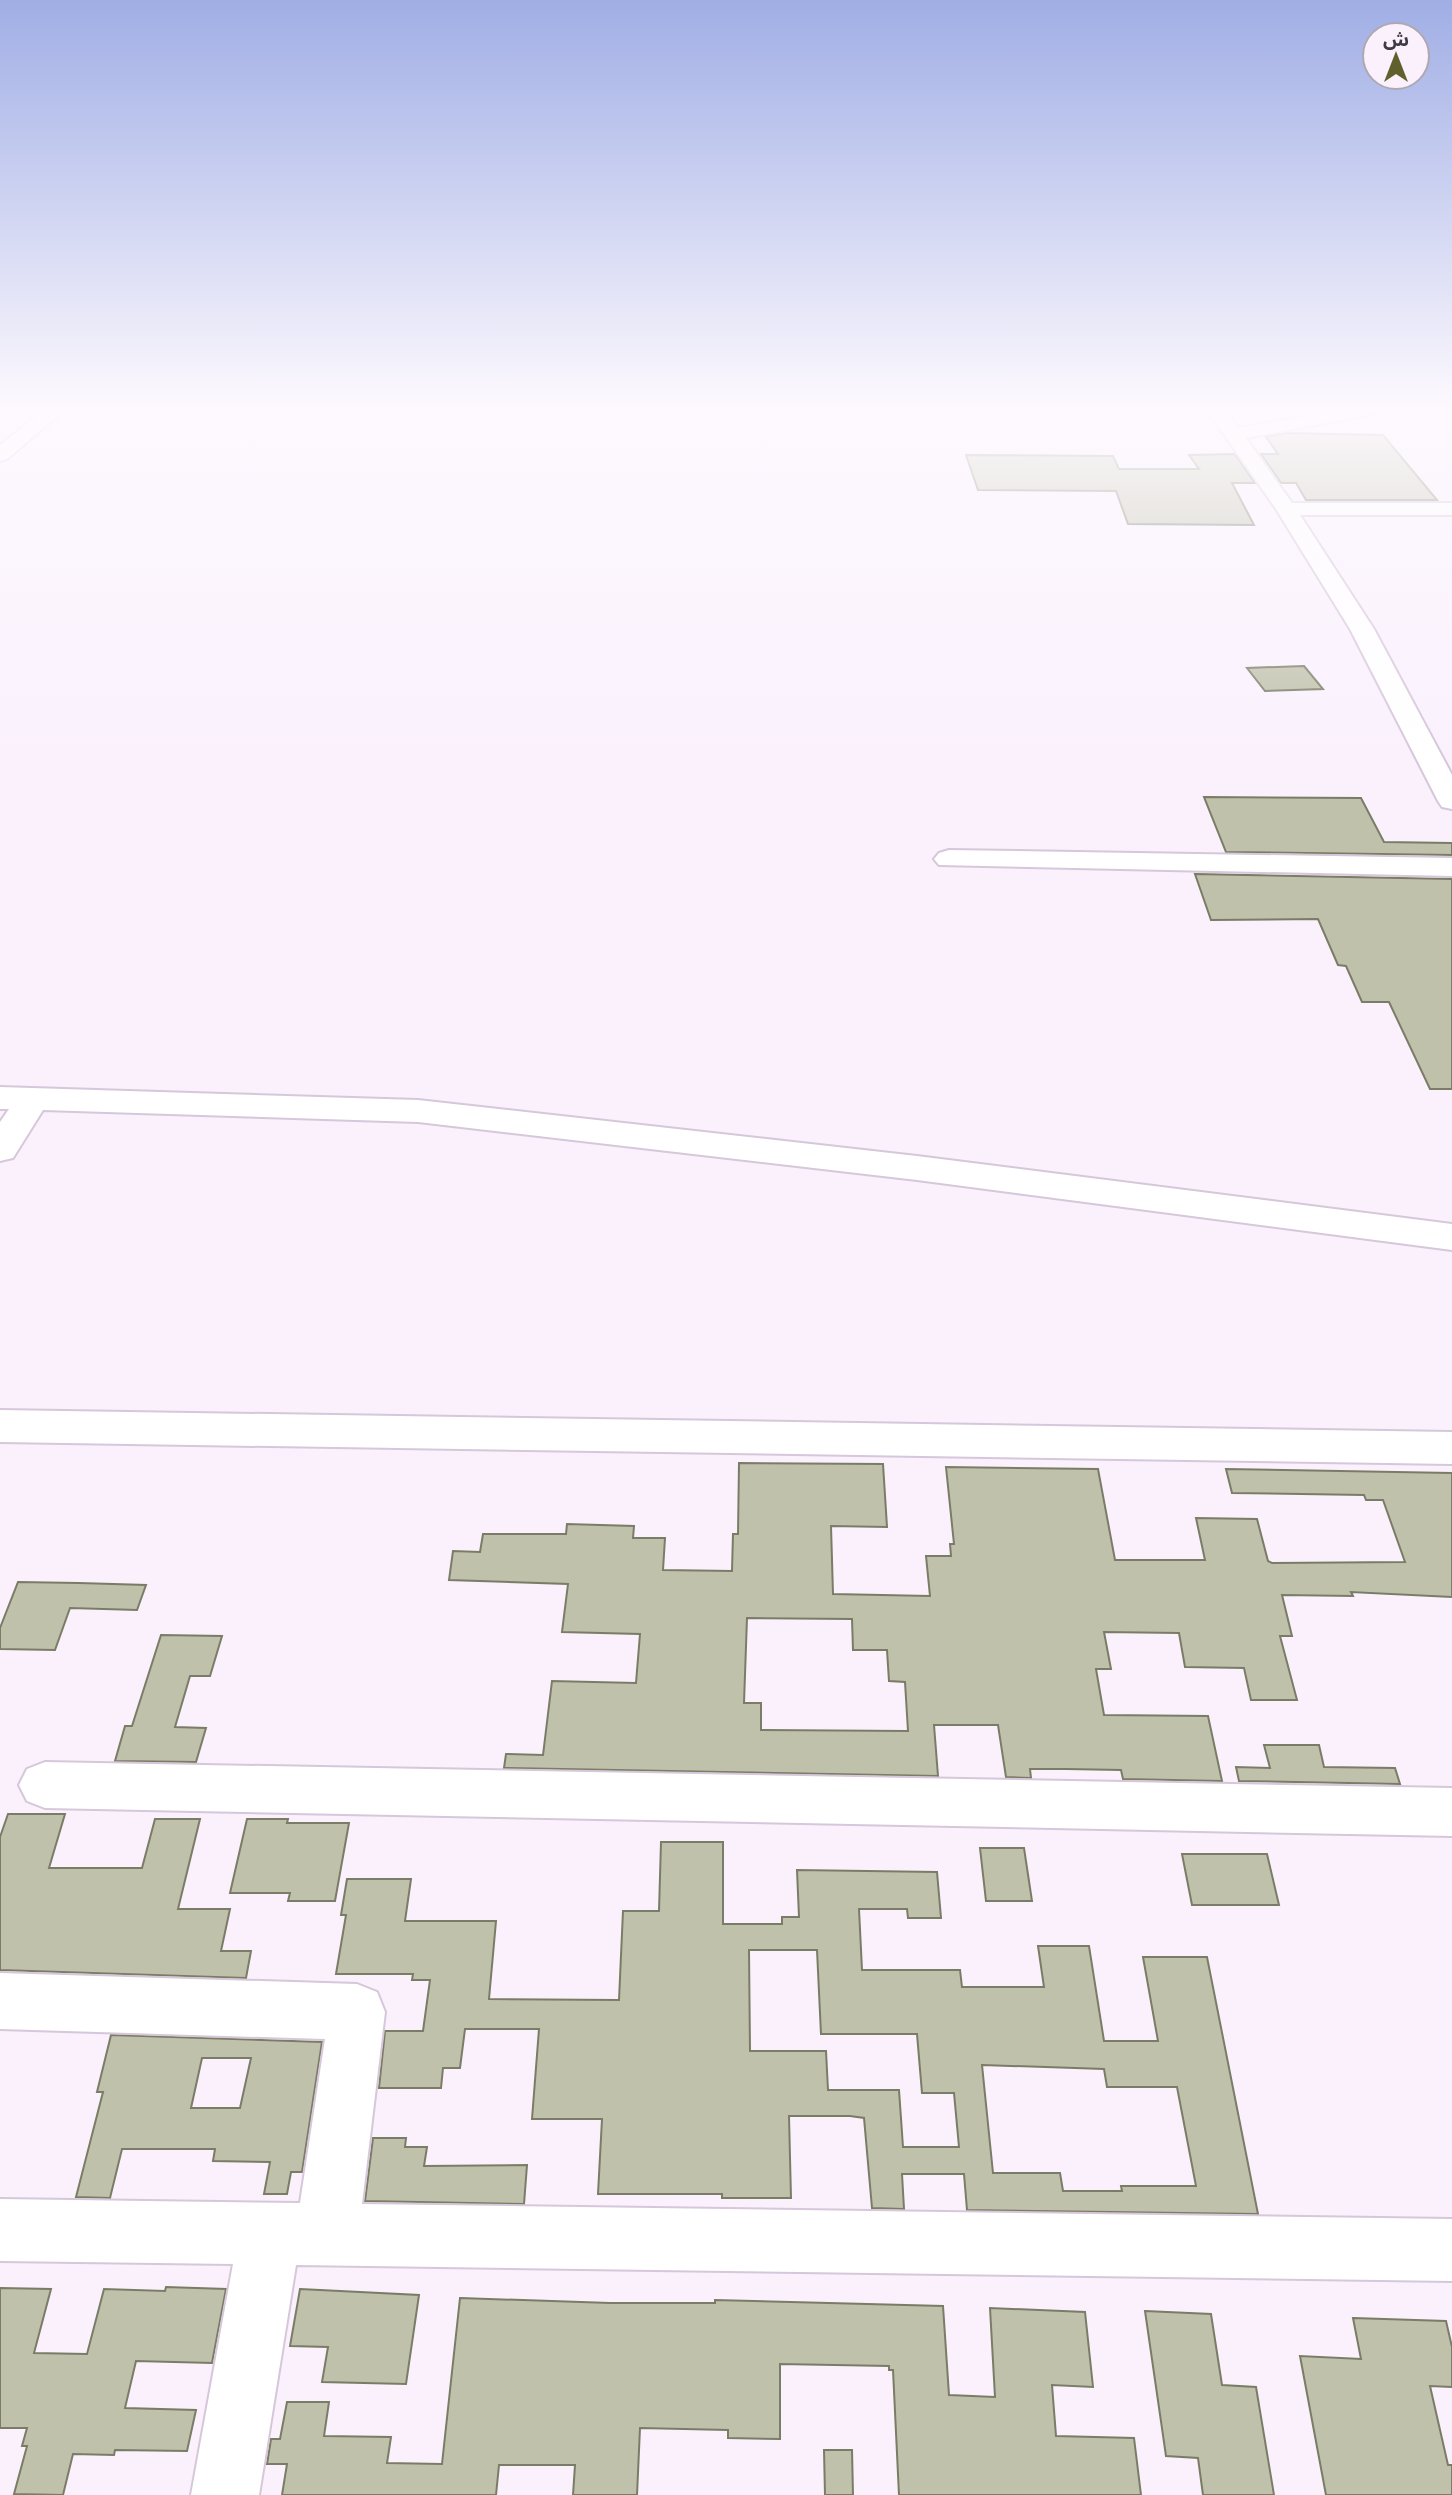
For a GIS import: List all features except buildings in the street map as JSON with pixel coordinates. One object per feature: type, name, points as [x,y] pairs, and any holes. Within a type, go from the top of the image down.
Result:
[{"type":"street","points":[[1295,523],[1362,629],[1452,801]]},
{"type":"street","points":[[950,859],[1452,867]]},
{"type":"street","points":[[0,1150],[16,1099],[137,1100],[418,1111],[917,1168],[1452,1237]]},
{"type":"street","points":[[0,1426],[1452,1448]]},
{"type":"street","points":[[45,1785],[1452,1812]]},
{"type":"street","points":[[0,2001],[357,2012],[225,2495]]},
{"type":"street","points":[[0,2230],[1452,2250]]}]
